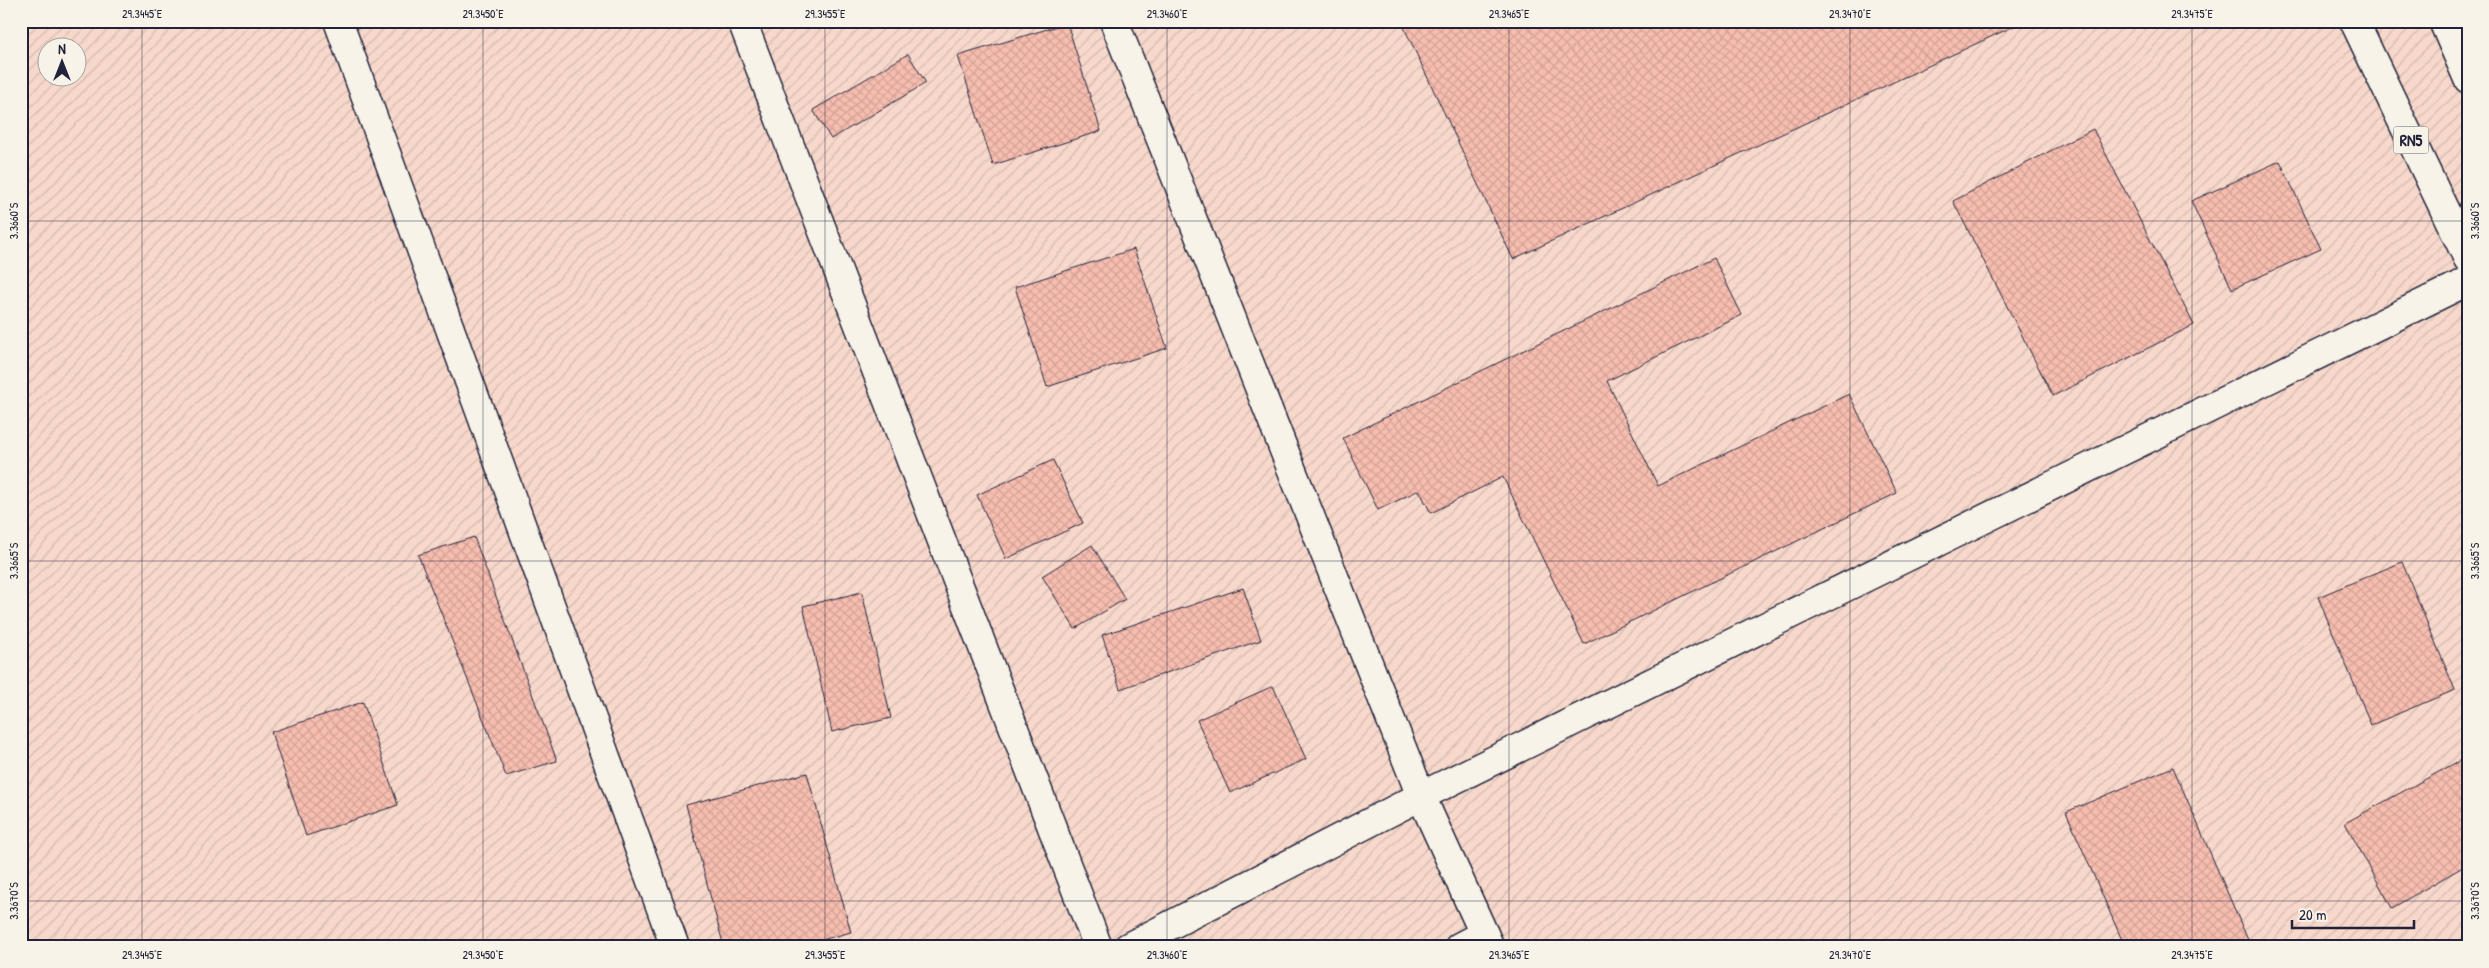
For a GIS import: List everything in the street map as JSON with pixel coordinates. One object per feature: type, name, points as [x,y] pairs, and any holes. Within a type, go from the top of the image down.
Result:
[{"type":"main road","points":[[338,21],[675,947]]},
{"type":"main road","points":[[742,21],[1098,947]]},
{"type":"main road","points":[[1114,21],[1421,796],[1487,940],[1459,947]]},
{"type":"main road","name":"RN5","points":[[2354,21],[2468,259]]},
{"type":"main road","points":[[2443,21],[2468,78]]},
{"type":"main road","points":[[1128,947],[1421,796],[2468,281]]},
{"type":"shaded area","points":[[21,21],[2468,21],[2468,947],[21,947]]},
{"type":"building","points":[[1401,21],[2025,21],[1513,259]]},
{"type":"building","points":[[1067,23],[1101,131],[993,165],[958,56]]},
{"type":"building","points":[[908,54],[926,83],[831,139],[813,110]]},
{"type":"building","points":[[2093,129],[2194,325],[2053,396],[1953,201]]},
{"type":"building","points":[[2280,161],[2321,249],[2232,289],[2191,201]]},
{"type":"building","points":[[1134,249],[1167,348],[1047,387],[1015,287]]},
{"type":"building","points":[[1714,258],[1742,315],[1607,381],[1658,486],[1849,394],[1897,493],[1584,644],[1503,477],[1431,513],[1419,490],[1378,510],[1343,438]]},
{"type":"building","points":[[1053,460],[1083,523],[1006,559],[977,495]]},
{"type":"building","points":[[474,537],[557,761],[506,776],[418,555]]},
{"type":"building","points":[[1092,545],[1125,599],[1075,629],[1042,576]]},
{"type":"building","points":[[2402,562],[2455,690],[2371,725],[2318,597]]},
{"type":"building","points":[[1243,588],[1261,640],[1120,689],[1102,635]]},
{"type":"building","points":[[862,592],[891,718],[832,732],[803,606]]},
{"type":"building","points":[[1273,686],[1306,759],[1230,793],[1197,720]]},
{"type":"building","points":[[363,702],[398,805],[306,836],[271,732]]},
{"type":"building","points":[[2468,756],[2468,864],[2392,908],[2345,823]]},
{"type":"building","points":[[2173,767],[2248,940],[2233,947],[2125,947],[2066,812]]},
{"type":"building","points":[[807,773],[851,932],[796,947],[724,947],[686,805]]}]
